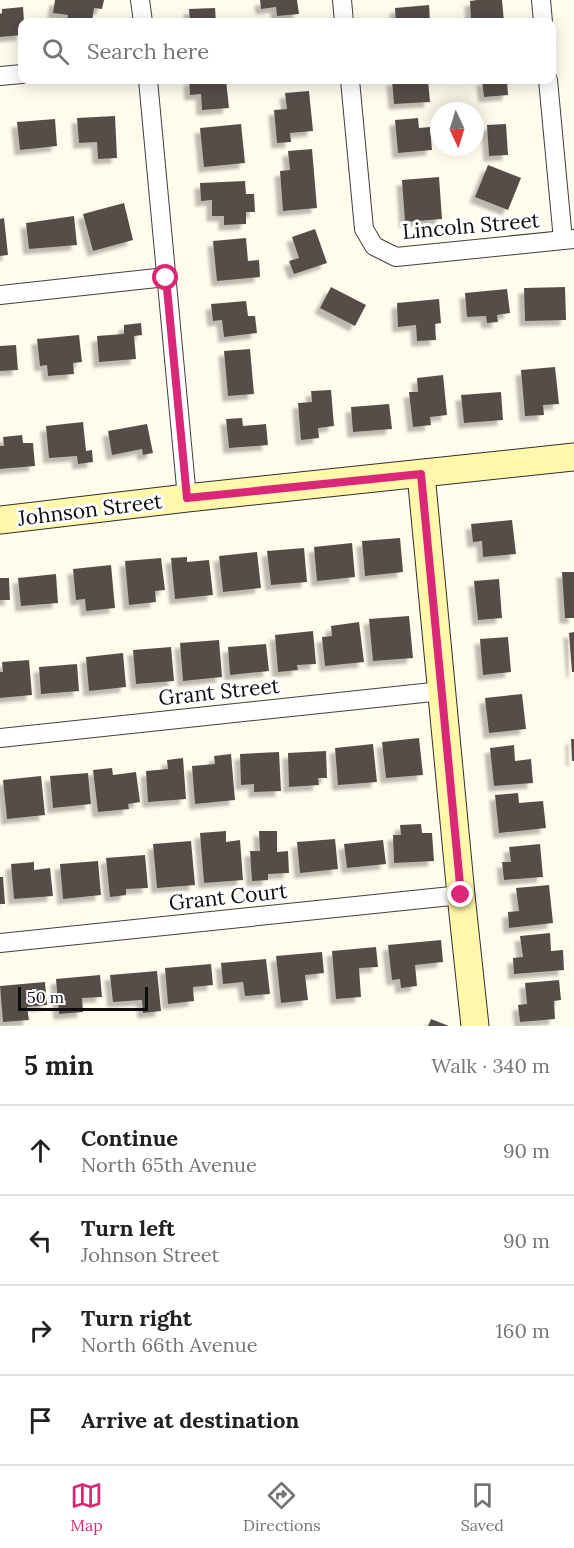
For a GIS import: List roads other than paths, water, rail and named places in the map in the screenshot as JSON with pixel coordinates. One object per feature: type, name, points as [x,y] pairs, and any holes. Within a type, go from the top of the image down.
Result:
[{"type":"street","points":[[140,0],[142,18]]},
{"type":"street","points":[[342,0],[344,18]]},
{"type":"street","points":[[540,0],[542,18]]},
{"type":"street","points":[[0,76],[18,74]]},
{"type":"street","points":[[148,84],[187,498]]},
{"type":"street","name":"Lincoln Street","points":[[350,84],[364,229],[374,246],[396,257],[569,240]]},
{"type":"street","points":[[549,84],[569,240]]},
{"type":"street","points":[[0,295],[166,278]]},
{"type":"street","name":"Johnson Street","points":[[0,520],[574,457]]},
{"type":"street","points":[[421,474],[475,1026]]},
{"type":"street","name":"Grant Street","points":[[0,738],[442,691]]},
{"type":"street","name":"Grant Court","points":[[0,943],[461,895]]}]
